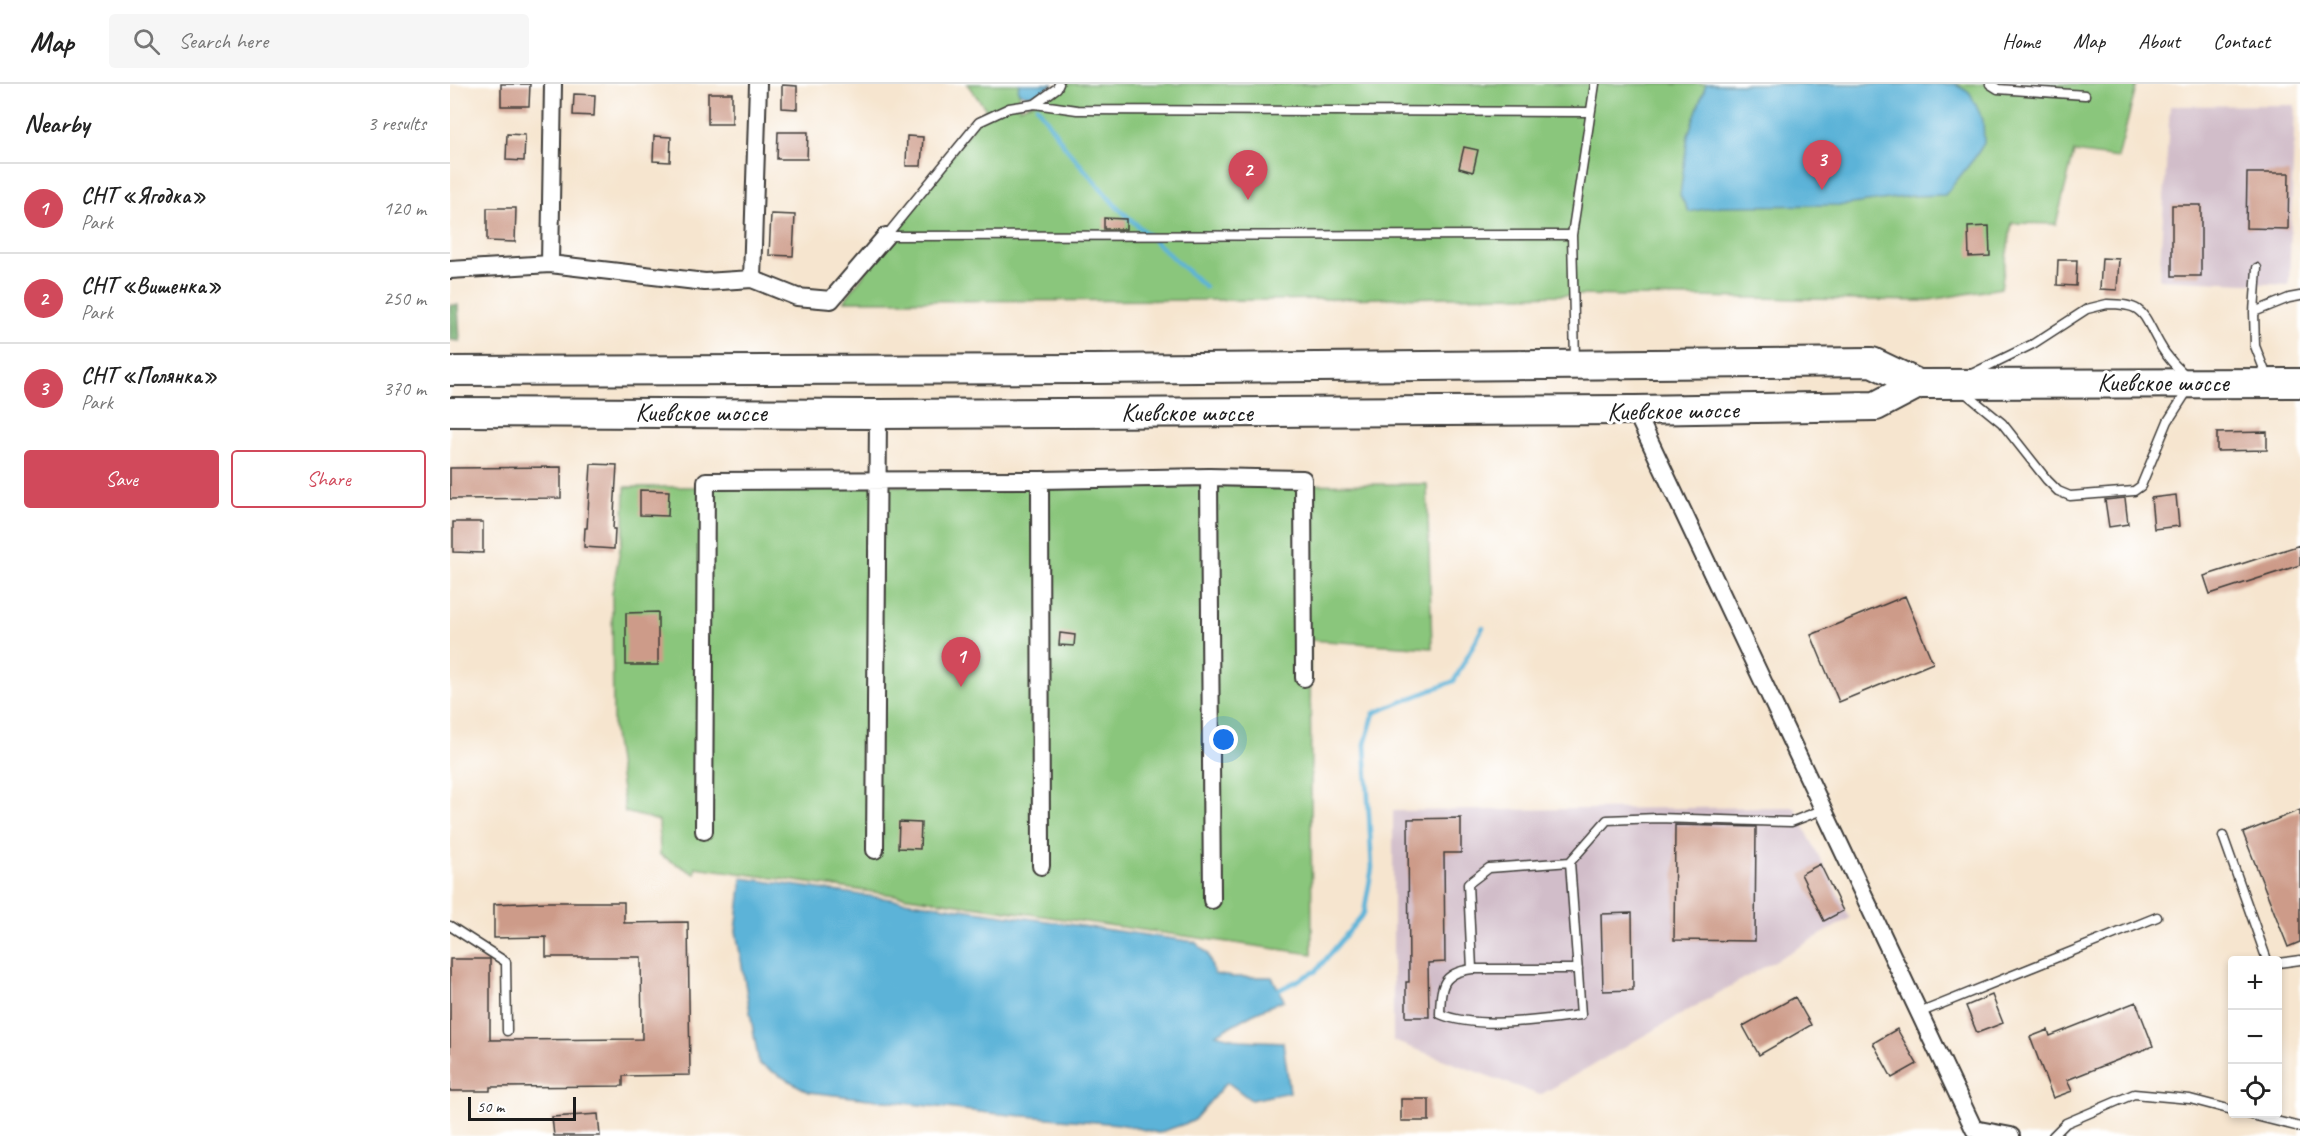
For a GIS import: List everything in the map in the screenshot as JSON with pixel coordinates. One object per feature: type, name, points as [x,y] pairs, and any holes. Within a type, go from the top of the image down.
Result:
[{"type":"highway","name":"Киевское шоссе","points":[[450,371],[1872,362],[1918,384]]},
{"type":"highway","name":"Киевское шоссе","points":[[450,412],[878,414],[1635,410],[1876,406],[1918,384],[2300,382]]},
{"type":"street","points":[[550,264],[553,84]]},
{"type":"street","points":[[752,279],[758,84]]},
{"type":"street","points":[[450,270],[550,264],[705,282],[752,279],[796,297],[831,300],[886,236]]},
{"type":"street","points":[[1635,410],[1974,1129],[2011,1136]]},
{"type":"street","points":[[875,850],[878,414]]},
{"type":"street","points":[[704,831],[706,482],[1209,477],[1303,479],[1304,678]]},
{"type":"street","points":[[1209,477],[1212,900]]},
{"type":"street","points":[[1040,480],[1041,866]]},
{"type":"lane","points":[[1035,104],[1059,84]]},
{"type":"lane","points":[[1575,365],[1572,235],[1595,84]]},
{"type":"lane","points":[[1990,84],[1998,89],[2085,95]]},
{"type":"lane","points":[[886,236],[979,122],[1009,108],[1035,104],[1077,110],[1590,112]]},
{"type":"lane","points":[[886,236],[1572,235]]},
{"type":"lane","points":[[2257,268],[2254,312],[2255,346],[2269,382]]},
{"type":"lane","points":[[2254,312],[2300,296]]},
{"type":"lane","points":[[2107,304],[2126,304],[2138,309],[2148,320],[2171,361],[2193,382],[2168,421],[2141,486],[2134,491],[2070,496],[2058,491],[2047,480],[2002,423],[1953,383],[2033,344],[2087,309],[2107,304]]},
{"type":"lane","points":[[1472,969],[1468,884],[1489,868],[1570,862],[1607,820],[1658,818],[1791,822],[1822,810]]},
{"type":"lane","points":[[2223,836],[2266,956]]},
{"type":"lane","points":[[1570,862],[1578,969],[1581,1015],[1493,1023],[1452,1019],[1440,1014],[1441,989],[1446,979],[1460,970],[1578,969]]},
{"type":"lane","points":[[1918,1013],[2157,917]]},
{"type":"lane","points":[[450,926],[506,962],[507,1031]]},
{"type":"lane","points":[[2282,962],[2300,960]]},
{"type":"lane","points":[[2053,1136],[2066,1123],[2134,1094],[2190,1099],[2228,1109]]},
{"type":"lane","points":[[2266,1118],[2300,1127]]},
{"type":"shaded area","points":[[2295,105],[2289,285],[2159,279],[2170,106]]},
{"type":"shaded area","points":[[1794,807],[1850,918],[1540,1095],[1393,1041],[1393,811]]},
{"type":"green space","points":[[967,84],[1020,84],[1019,108],[1059,93],[1064,84],[2137,84],[2118,158],[2074,152],[2056,224],[2012,223],[2001,288],[1924,301],[1573,295],[1265,300],[844,301],[986,109]]},
{"type":"green space","points":[[450,305],[458,305],[460,341],[450,340]]},
{"type":"green space","points":[[1427,484],[1432,648],[1310,640],[1312,954],[696,867],[695,874],[660,855],[659,821],[625,812],[613,727],[612,593],[624,528],[625,487]]},
{"type":"water","points":[[1019,84],[1054,84],[1036,94],[1027,95],[1018,91]]},
{"type":"water","points":[[1706,84],[1955,84],[1970,93],[1983,120],[1984,143],[1945,195],[1911,196],[1845,205],[1721,206],[1689,212],[1680,195],[1688,135]]},
{"type":"water","points":[[742,878],[1195,942],[1208,954],[1214,974],[1232,977],[1272,977],[1284,1000],[1216,1034],[1240,1040],[1283,1042],[1290,1092],[1251,1100],[1227,1082],[1193,1121],[1158,1133],[1119,1124],[989,1113],[809,1092],[759,1064],[736,931]]},
{"type":"building","points":[[501,84],[530,84],[529,106],[501,106]]},
{"type":"building","points":[[782,85],[797,86],[797,109],[782,108]]},
{"type":"building","points":[[708,93],[732,93],[732,124],[708,124]]},
{"type":"building","points":[[574,94],[595,95],[594,116],[573,115]]},
{"type":"building","points":[[778,132],[808,132],[807,159],[777,159]]},
{"type":"building","points":[[507,134],[525,135],[524,161],[506,160]]},
{"type":"building","points":[[654,136],[671,137],[670,162],[653,161]]},
{"type":"building","points":[[907,136],[923,137],[921,166],[906,166]]},
{"type":"building","points":[[1464,147],[1478,150],[1473,172],[1459,168]]},
{"type":"building","points":[[2247,173],[2289,173],[2288,229],[2246,228]]},
{"type":"building","points":[[2172,205],[2201,205],[2201,276],[2172,276]]},
{"type":"building","points":[[487,208],[516,208],[515,242],[487,241]]},
{"type":"building","points":[[771,214],[795,215],[793,256],[769,255]]},
{"type":"building","points":[[1104,218],[1126,219],[1126,229],[1104,229]]},
{"type":"building","points":[[1989,226],[1990,256],[1969,257],[1968,227]]},
{"type":"building","points":[[2102,258],[2119,259],[2117,290],[2100,289]]},
{"type":"building","points":[[2058,260],[2077,260],[2076,286],[2057,285]]},
{"type":"building","points":[[2267,432],[2267,450],[2217,451],[2217,433]]},
{"type":"building","points":[[591,464],[617,465],[614,549],[584,547]]},
{"type":"building","points":[[561,467],[561,498],[450,499],[450,468]]},
{"type":"building","points":[[640,490],[669,491],[668,516],[640,515]]},
{"type":"building","points":[[2176,495],[2179,526],[2154,529],[2151,498]]},
{"type":"building","points":[[2125,498],[2128,524],[2109,527],[2105,500]]},
{"type":"building","points":[[453,522],[483,522],[483,553],[453,552]]},
{"type":"building","points":[[2300,545],[2300,565],[2210,594],[2204,576]]},
{"type":"building","points":[[1905,596],[1933,663],[1839,702],[1811,635]]},
{"type":"building","points":[[658,612],[658,665],[626,665],[626,613]]},
{"type":"building","points":[[1060,633],[1075,635],[1074,646],[1059,645]]},
{"type":"building","points":[[2300,810],[2300,942],[2288,947],[2243,833]]},
{"type":"building","points":[[1461,818],[1461,853],[1444,853],[1445,962],[1428,963],[1429,1017],[1406,1017],[1406,982],[1409,982],[1408,819]]},
{"type":"building","points":[[899,822],[921,823],[920,849],[898,848]]},
{"type":"building","points":[[1675,825],[1756,827],[1755,941],[1674,940]]},
{"type":"building","points":[[1820,864],[1843,911],[1824,921],[1801,874]]},
{"type":"building","points":[[624,902],[624,923],[688,922],[690,1075],[623,1076],[623,1086],[490,1087],[490,1091],[450,1091],[450,959],[490,959],[490,1040],[642,1039],[641,957],[546,957],[546,937],[494,938],[494,904]]},
{"type":"building","points":[[1632,913],[1633,990],[1603,991],[1601,914]]},
{"type":"building","points":[[1992,995],[2003,1023],[1977,1033],[1966,1006]]},
{"type":"building","points":[[1795,997],[1811,1025],[1759,1055],[1743,1026]]},
{"type":"building","points":[[2136,1002],[2153,1046],[2067,1080],[2072,1091],[2053,1098],[2030,1037],[2048,1030],[2050,1036]]},
{"type":"building","points":[[1897,1029],[1917,1064],[1892,1078],[1873,1043]]},
{"type":"building","points":[[1401,1099],[1429,1099],[1429,1121],[1401,1121]]},
{"type":"building","points":[[598,1114],[600,1136],[554,1136],[552,1117]]},
{"type":"waterway","points":[[1037,106],[1066,148],[1115,205],[1205,287]]},
{"type":"waterway","points":[[1279,990],[1316,971],[1364,913],[1372,868],[1365,744],[1374,713],[1454,681],[1483,627]]},
{"type":"place","name":"СНТ «Полянка»","points":[[1822,190]]},
{"type":"place","name":"СНТ «Вишенка»","points":[[1248,200]]},
{"type":"place","name":"СНТ «Ягодка»","points":[[961,687]]}]
